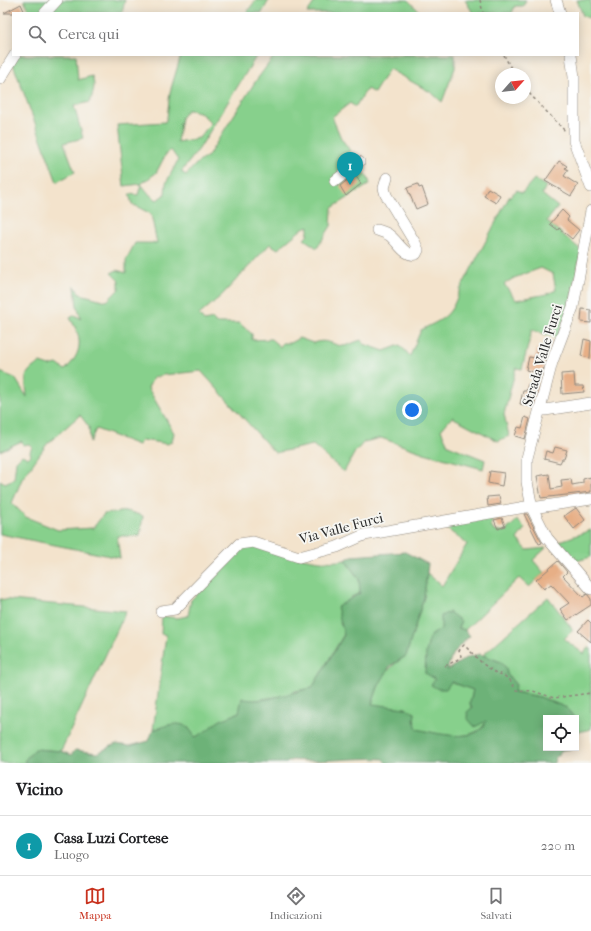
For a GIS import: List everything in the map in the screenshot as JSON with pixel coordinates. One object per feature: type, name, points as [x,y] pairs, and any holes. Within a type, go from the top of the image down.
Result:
[{"type":"street","points":[[46,12],[57,0]]},
{"type":"street","points":[[556,0],[560,12]]},
{"type":"street","points":[[0,79],[14,56]]},
{"type":"street","points":[[571,56],[574,77],[574,141],[591,187]]},
{"type":"street","points":[[334,181],[358,162]]},
{"type":"street","points":[[376,230],[388,234],[406,253],[411,255],[416,254],[418,250],[415,243],[386,195],[384,188],[387,178]]},
{"type":"street","name":"Strada Valle Furci","points":[[591,211],[573,307],[556,350],[540,409],[528,458],[527,482],[532,507],[547,538],[591,589]]},
{"type":"street","points":[[540,409],[545,410],[591,403]]},
{"type":"street","points":[[532,507],[591,499]]},
{"type":"street","name":"Via Valle Furci","points":[[161,611],[175,609],[239,544],[253,542],[299,557],[337,547],[364,535],[532,507]]},
{"type":"path","points":[[480,0],[483,12]]},
{"type":"path","points":[[505,56],[511,68]]},
{"type":"path","points":[[531,95],[574,141]]},
{"type":"path","points":[[445,666],[457,660],[461,656],[459,650],[464,645],[483,664],[510,680],[516,690],[533,691],[554,698],[591,693]]},
{"type":"green space","points":[[24,0],[52,0],[42,12],[30,12]]},
{"type":"green space","points":[[60,0],[125,0],[122,12],[49,12]]},
{"type":"green space","points":[[256,0],[269,0],[263,12],[247,12]]},
{"type":"green space","points":[[316,0],[408,0],[420,12],[308,12]]},
{"type":"green space","points":[[465,0],[526,0],[523,6],[515,6],[512,12],[472,12]]},
{"type":"green space","points":[[577,0],[591,0],[591,17],[589,18],[583,16]]},
{"type":"green space","points":[[18,56],[76,56],[78,80],[92,76],[94,89],[90,102],[74,106],[83,138],[64,143],[75,172],[57,182],[13,64]]},
{"type":"green space","points":[[181,56],[256,56],[199,149],[181,172],[186,175],[197,163],[208,156],[255,82],[274,56],[455,56],[455,68],[442,102],[432,93],[389,69],[374,93],[367,89],[355,107],[350,103],[332,117],[341,138],[351,152],[349,155],[368,178],[370,184],[332,208],[331,226],[317,248],[304,239],[307,236],[309,226],[303,228],[278,249],[270,244],[222,295],[199,315],[204,321],[213,319],[215,323],[239,323],[252,334],[252,340],[271,339],[280,347],[282,343],[290,343],[299,338],[313,343],[326,341],[343,346],[362,340],[364,344],[384,351],[400,345],[410,356],[421,330],[441,320],[449,312],[456,301],[459,292],[509,197],[517,190],[522,193],[534,179],[546,186],[542,194],[558,207],[547,221],[581,250],[571,300],[557,338],[532,330],[522,369],[516,368],[504,414],[509,436],[498,441],[452,417],[441,430],[448,445],[485,460],[483,469],[424,453],[381,438],[364,442],[355,452],[344,472],[313,445],[275,453],[201,371],[163,375],[153,378],[148,388],[174,433],[172,441],[168,444],[142,440],[138,445],[96,429],[90,442],[89,427],[80,415],[47,444],[22,479],[12,503],[26,517],[58,530],[93,528],[104,514],[127,511],[143,516],[140,536],[117,536],[120,558],[0,534],[0,480],[5,483],[14,479],[16,461],[22,455],[28,458],[31,455],[30,452],[32,447],[29,444],[23,445],[22,441],[0,451],[0,372],[15,378],[27,397],[26,377],[30,370],[34,367],[40,363],[49,366],[57,364],[65,370],[75,357],[79,345],[77,332],[70,318],[75,315],[81,319],[77,306],[75,286],[80,294],[107,301],[119,289],[119,281],[111,273],[117,270],[126,273],[126,260],[135,243],[157,243],[151,214],[132,204],[129,194],[138,195],[141,184],[124,186],[117,125],[165,122],[167,118],[170,92]],"holes":[[[187,110],[194,111],[206,118],[211,123],[199,138],[177,142],[181,118]],[[171,150],[178,160],[166,183],[165,194],[157,200],[150,195],[141,184],[156,173],[166,154]],[[541,268],[553,274],[556,290],[547,294],[516,300],[504,284],[514,278]]]},
{"type":"green space","points":[[493,516],[491,526],[494,531],[504,531],[517,520],[525,528],[517,539],[527,550],[546,548],[533,560],[544,573],[529,587],[519,578],[465,630],[458,628],[441,629],[436,680],[431,685],[451,682],[473,690],[470,703],[475,726],[487,720],[482,728],[474,733],[455,736],[417,729],[414,720],[415,713],[405,708],[372,705],[375,696],[384,676],[393,666],[406,656],[424,597],[427,573],[442,586],[467,544],[447,529],[455,524]]},
{"type":"green space","points":[[591,530],[591,557],[573,562],[558,543]]},
{"type":"green space","points":[[244,546],[257,547],[319,561],[345,560],[359,579],[360,593],[351,597],[340,622],[344,634],[312,688],[295,691],[288,695],[249,701],[239,712],[229,718],[221,720],[206,733],[195,737],[188,727],[169,725],[153,730],[166,635],[161,634],[162,616],[177,618],[188,616],[191,600]]},
{"type":"green space","points":[[405,552],[428,564],[424,597],[406,656],[390,666],[378,687],[372,704],[405,708],[415,713],[414,720],[417,729],[425,731],[456,736],[475,733],[482,728],[486,721],[475,727],[468,719],[467,712],[472,708],[470,703],[473,690],[451,682],[446,689],[438,689],[431,685],[435,679],[425,673],[426,652],[430,636],[441,629],[441,616],[449,612],[461,621],[458,628],[465,630],[470,636],[456,651],[447,670],[468,657],[480,654],[501,662],[506,668],[507,674],[516,685],[514,692],[540,697],[567,708],[572,715],[543,715],[543,751],[561,751],[555,758],[554,763],[386,763],[383,759],[314,761],[292,760],[286,763],[27,763],[24,761],[35,749],[61,751],[71,755],[75,750],[97,753],[116,744],[130,746],[149,741],[153,730],[174,724],[187,727],[195,737],[205,732],[219,721],[239,712],[242,698],[249,700],[267,699],[312,688],[344,635],[337,607],[360,593],[359,579],[345,560],[352,556]]},
{"type":"green space","points":[[548,597],[573,630],[564,639],[584,654],[588,647],[591,649],[591,729],[579,732],[579,715],[572,715],[567,708],[540,697],[514,692],[516,685],[507,674],[506,668],[501,662],[483,655]]},
{"type":"green space","points":[[0,599],[126,611],[61,751],[35,749],[24,761],[27,763],[0,763]]},
{"type":"building","points":[[21,4],[25,12],[12,12],[4,13]]},
{"type":"building","points":[[559,161],[567,166],[565,168],[568,170],[564,176],[578,185],[571,196],[545,181]]},
{"type":"building","points":[[355,174],[361,184],[346,196],[340,186]]},
{"type":"building","points":[[418,184],[419,188],[422,187],[428,204],[416,209],[407,188]]},
{"type":"building","points":[[488,188],[500,195],[496,203],[484,196]]},
{"type":"building","points":[[562,210],[569,217],[567,220],[579,230],[572,239],[559,228],[558,230],[550,224]]},
{"type":"building","points":[[582,309],[591,310],[591,323],[581,322]]},
{"type":"building","points":[[584,339],[591,341],[590,358],[581,356]]},
{"type":"building","points":[[537,349],[548,352],[542,374],[526,370],[529,357],[535,358]]},
{"type":"building","points":[[574,373],[575,386],[583,386],[584,392],[562,394],[561,374]]},
{"type":"building","points":[[528,384],[538,386],[533,407],[520,404],[523,391],[526,391]]},
{"type":"building","points":[[525,417],[530,419],[525,439],[515,436],[518,427],[522,428]]},
{"type":"building","points":[[555,447],[567,450],[564,459],[562,459],[560,463],[544,459],[546,451],[553,453]]},
{"type":"building","points":[[490,471],[504,473],[502,486],[488,483]]},
{"type":"building","points":[[549,474],[551,489],[562,487],[561,480],[571,479],[572,485],[583,483],[583,479],[591,477],[591,492],[541,498],[537,476]]},
{"type":"building","points":[[499,496],[501,504],[488,506],[487,497]]},
{"type":"building","points":[[576,508],[585,520],[574,529],[564,516]]},
{"type":"building","points":[[524,514],[527,514],[542,543],[539,544]]},
{"type":"building","points":[[502,518],[505,526],[498,529],[494,520]]},
{"type":"building","points":[[558,561],[567,572],[563,576],[583,597],[587,594],[591,599],[591,605],[568,620],[560,609],[569,603],[551,584],[544,589],[536,580]]},
{"type":"building","points":[[588,620],[591,623],[591,642],[578,631]]},
{"type":"place","name":"Casa Luzi Cortese","points":[[350,185]]}]
